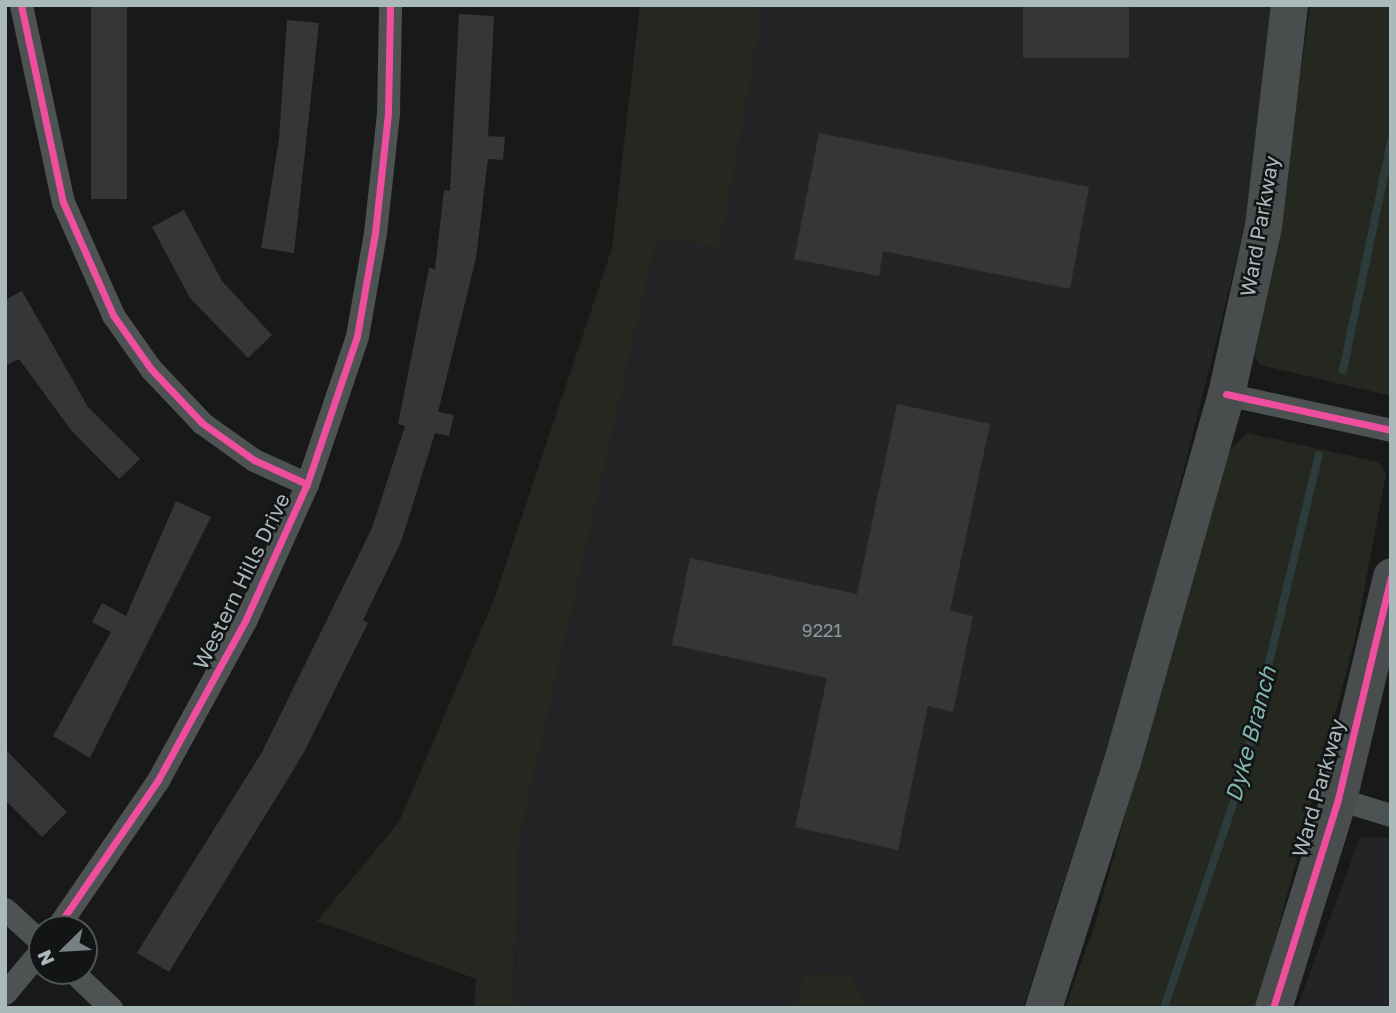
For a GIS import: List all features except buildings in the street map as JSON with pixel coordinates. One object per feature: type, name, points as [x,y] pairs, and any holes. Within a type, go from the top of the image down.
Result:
[{"type":"main road","name":"Ward Parkway","points":[[1043,1008],[1122,761],[1226,394],[1263,226],[1289,5]]},
{"type":"main road","name":"Ward Parkway","points":[[1273,1008],[1338,799],[1391,576]]},
{"type":"street","points":[[21,5],[63,202],[113,315],[151,369],[202,423],[254,460],[307,484]]},
{"type":"street","name":"Western Hills Drive","points":[[66,915],[158,780],[246,619],[307,484],[357,336],[375,233],[388,113],[390,5]]},
{"type":"street","points":[[1226,394],[1391,430]]},
{"type":"street","points":[[1338,799],[1391,815]]},
{"type":"street","points":[[5,909],[28,930]]},
{"type":"street","points":[[5,993],[28,966]]},
{"type":"street","points":[[87,985],[111,1008]]},
{"type":"shaded area","points":[[640,5],[760,5],[758,36],[720,247],[657,237],[519,843],[514,1008],[474,1008],[476,979],[317,921],[399,822],[494,600],[612,248]]},
{"type":"shaded area","points":[[760,5],[1277,5],[1255,181],[1218,335],[1132,671],[1023,1008],[869,1008],[852,976],[806,973],[793,1008],[514,1008],[519,843],[657,236],[720,247]]},
{"type":"shaded area","points":[[1310,5],[1391,5],[1391,396],[1260,365],[1253,353],[1281,212]]},
{"type":"shaded area","points":[[1247,433],[1378,462],[1386,473],[1355,639],[1257,1008],[1065,1008],[1095,924],[1225,455]]},
{"type":"shaded area","points":[[1360,837],[1391,838],[1391,1008],[1297,1008]]},
{"type":"shaded area","points":[[806,972],[852,976],[869,1008],[793,1008]]},
{"type":"waterway","name":"Dyke Branch","points":[[1343,370],[1391,142]]},
{"type":"waterway","name":"Dyke Branch","points":[[1164,1008],[1240,783],[1319,455]]},
{"type":"cycle path","points":[[21,5],[63,202],[113,315],[151,369],[202,423],[254,460],[307,484]]},
{"type":"cycle path","points":[[66,915],[158,780],[246,619],[307,484],[357,336],[375,233],[388,113],[390,5]]},
{"type":"cycle path","points":[[1226,394],[1391,430]]},
{"type":"cycle path","points":[[1273,1008],[1338,799],[1391,576]]}]
